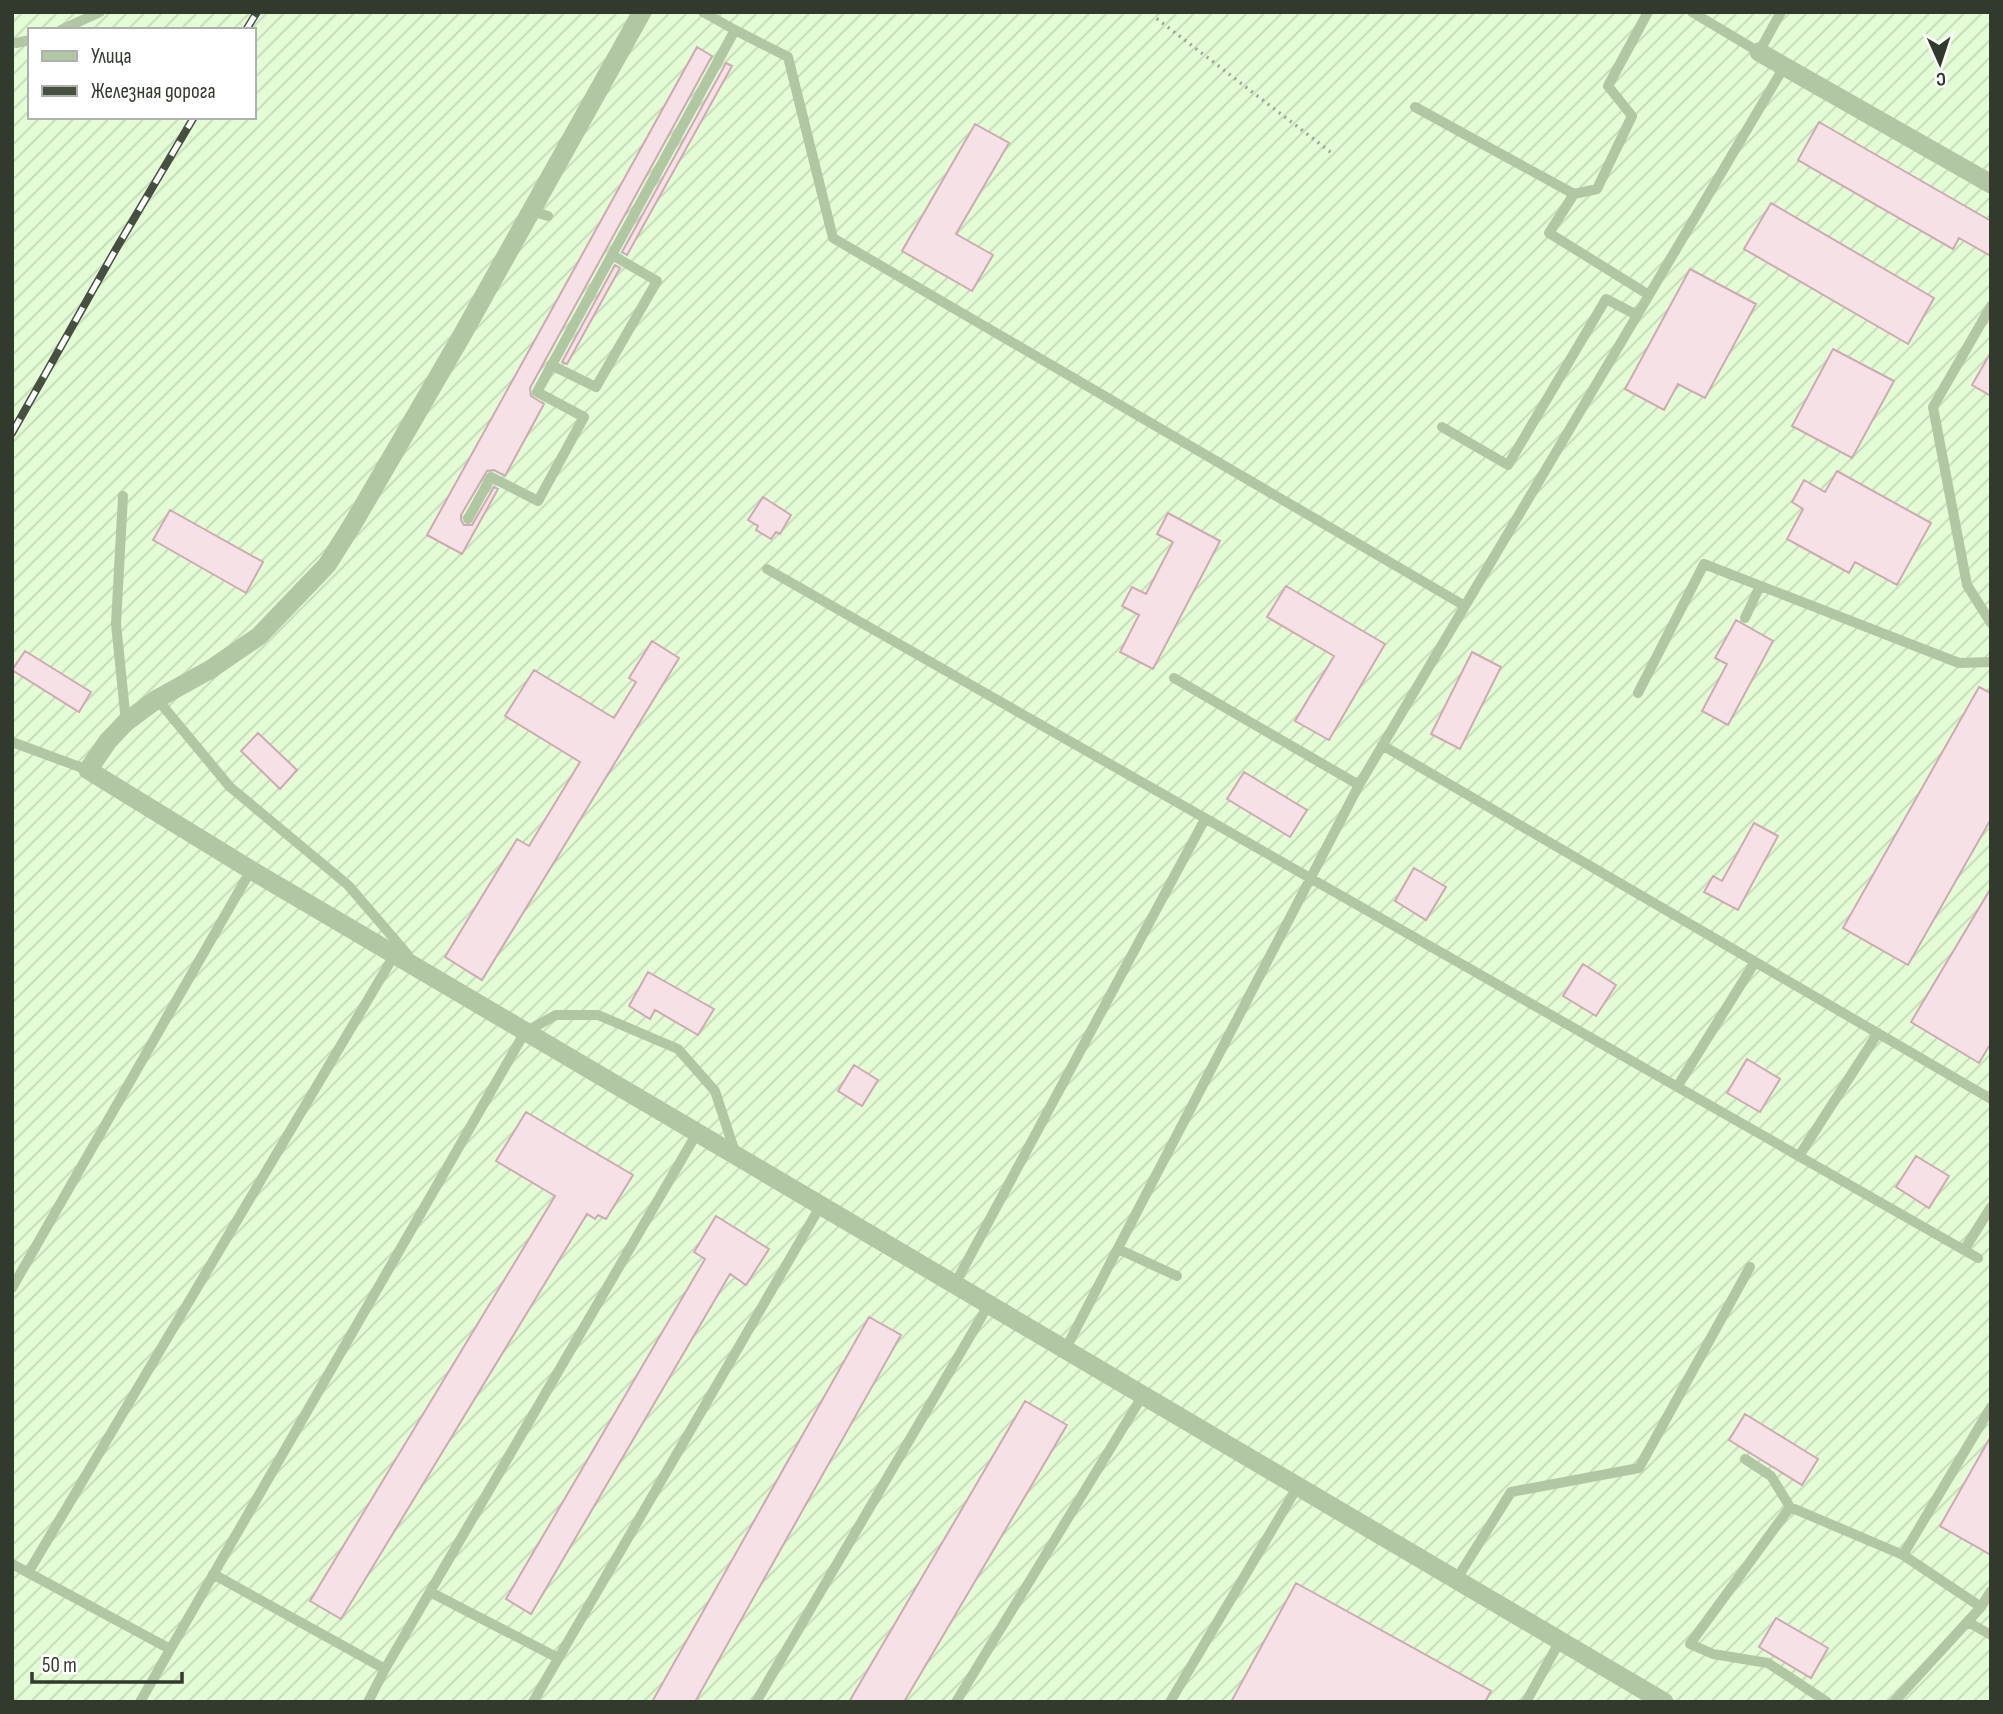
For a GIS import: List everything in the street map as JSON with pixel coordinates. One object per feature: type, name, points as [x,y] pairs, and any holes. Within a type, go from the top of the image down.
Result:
[{"type":"street","points":[[642,12],[539,214],[466,342],[327,565],[258,636],[211,668],[157,699],[126,722],[108,741],[88,770],[251,870],[1664,1702]]},
{"type":"street","points":[[1759,52],[1991,184]]},
{"type":"lane","points":[[65,28],[100,12]]},
{"type":"lane","points":[[704,12],[788,57],[833,238],[1465,606]]},
{"type":"lane","points":[[1415,107],[1574,194],[1597,189],[1632,116],[1608,86],[1648,12]]},
{"type":"lane","points":[[1692,12],[1759,52],[1781,12]]},
{"type":"lane","points":[[468,519],[491,477],[538,500],[584,417],[537,392],[734,30]]},
{"type":"lane","points":[[1065,1350],[1359,785],[1784,67]]},
{"type":"lane","points":[[1574,194],[1549,233],[1649,295]]},
{"type":"lane","points":[[551,365],[596,387],[657,281],[612,255]]},
{"type":"lane","points":[[1442,427],[1508,465],[1606,299],[1637,315]]},
{"type":"lane","points":[[1991,306],[1987,321],[1933,407],[1967,585],[1991,623]]},
{"type":"lane","points":[[122,496],[116,624],[126,722]]},
{"type":"lane","points":[[1638,693],[1704,564],[1959,663],[1991,662]]},
{"type":"lane","points":[[767,569],[1978,1258]]},
{"type":"lane","points":[[1745,618],[1760,586]]},
{"type":"lane","points":[[1174,678],[1359,785]]},
{"type":"lane","points":[[157,699],[230,787],[348,885],[420,969]]},
{"type":"lane","points":[[12,742],[88,770]]},
{"type":"lane","points":[[1382,745],[1991,1099]]},
{"type":"lane","points":[[955,1284],[1205,819]]},
{"type":"lane","points":[[12,1288],[251,870]]},
{"type":"lane","points":[[28,1573],[395,954]]},
{"type":"lane","points":[[1677,1087],[1755,962]]},
{"type":"lane","points":[[140,1702],[525,1032],[556,1015],[598,1015],[678,1049],[715,1091],[737,1156]]},
{"type":"lane","points":[[1799,1156],[1878,1033]]},
{"type":"lane","points":[[368,1702],[697,1133]]},
{"type":"lane","points":[[533,1702],[821,1205]]},
{"type":"lane","points":[[1964,1250],[1991,1206]]},
{"type":"lane","points":[[1118,1249],[1177,1276]]},
{"type":"lane","points":[[1456,1580],[1511,1492],[1639,1468],[1750,1266]]},
{"type":"lane","points":[[756,1702],[989,1304]]},
{"type":"lane","points":[[957,1702],[1143,1395]]},
{"type":"lane","points":[[1903,1555],[1991,1407]]},
{"type":"lane","points":[[1745,1459],[1771,1476],[1790,1507],[1903,1555],[1981,1607]]},
{"type":"lane","points":[[1170,1702],[1298,1486]]},
{"type":"lane","points":[[1790,1507],[1690,1644],[1713,1654],[1768,1664],[1827,1702]]},
{"type":"lane","points":[[12,1564],[170,1649]]},
{"type":"lane","points":[[213,1574],[385,1669]]},
{"type":"lane","points":[[1894,1702],[1968,1622],[1991,1591]]},
{"type":"lane","points":[[430,1592],[558,1658]]},
{"type":"lane","points":[[1968,1622],[1991,1634]]},
{"type":"lane","points":[[1526,1702],[1560,1641]]},
{"type":"path","points":[[1157,12],[1156,18],[1333,154]]},
{"type":"shaded area","points":[[12,12],[1991,12],[1991,1702],[12,1702]]},
{"type":"building","points":[[697,47],[712,56],[530,388],[531,396],[544,404],[505,476],[494,470],[487,471],[461,515],[464,525],[472,525],[494,487],[498,489],[462,554],[427,535]]},
{"type":"building","points":[[726,63],[732,66],[627,255],[622,252]]},
{"type":"building","points":[[1819,122],[1991,221],[1991,256],[1959,238],[1953,249],[1798,160]]},
{"type":"building","points":[[975,124],[1009,143],[956,234],[993,255],[972,291],[902,251]]},
{"type":"building","points":[[1771,203],[1934,298],[1908,344],[1744,249]]},
{"type":"building","points":[[615,265],[620,268],[567,364],[562,362]]},
{"type":"building","points":[[1690,269],[1756,304],[1705,398],[1678,384],[1664,410],[1625,389]]},
{"type":"building","points":[[1833,349],[1894,381],[1852,458],[1792,426]]},
{"type":"building","points":[[1991,352],[1991,396],[1972,385]]},
{"type":"building","points":[[1837,471],[1931,523],[1897,585],[1855,562],[1849,573],[1787,539],[1803,509],[1792,502],[1804,480],[1825,492]]},
{"type":"building","points":[[763,497],[791,515],[780,534],[776,532],[771,539],[756,530],[758,526],[748,520]]},
{"type":"building","points":[[170,510],[263,562],[246,593],[153,540]]},
{"type":"building","points":[[1168,513],[1220,541],[1153,669],[1120,652],[1139,615],[1122,606],[1132,587],[1146,594],[1173,542],[1157,534]]},
{"type":"building","points":[[1286,586],[1385,644],[1329,740],[1295,721],[1334,656],[1267,617]]},
{"type":"building","points":[[1736,620],[1773,641],[1728,725],[1702,711],[1727,664],[1715,658]]},
{"type":"building","points":[[652,641],[679,658],[482,980],[445,957],[517,839],[529,846],[580,762],[505,716],[534,670],[614,718],[636,682],[629,678]]},
{"type":"building","points":[[25,651],[91,692],[79,712],[12,670]]},
{"type":"building","points":[[1472,652],[1501,667],[1460,749],[1431,734]]},
{"type":"building","points":[[1979,687],[1991,693],[1991,819],[1908,965],[1843,928]]},
{"type":"building","points":[[258,733],[297,770],[280,789],[241,751]]},
{"type":"building","points":[[1244,772],[1307,810],[1290,837],[1227,799]]},
{"type":"building","points":[[1754,823],[1778,836],[1738,910],[1704,892],[1713,876],[1722,881]]},
{"type":"building","points":[[1414,868],[1446,887],[1426,920],[1395,901]]},
{"type":"building","points":[[1991,888],[1991,1043],[1979,1063],[1911,1022]]},
{"type":"building","points":[[1583,964],[1616,985],[1596,1016],[1563,996]]},
{"type":"building","points":[[648,972],[714,1009],[698,1035],[655,1010],[650,1019],[629,1006]]},
{"type":"building","points":[[1747,1059],[1780,1079],[1760,1112],[1727,1093]]},
{"type":"building","points":[[854,1065],[878,1080],[862,1106],[838,1091]]},
{"type":"building","points":[[526,1112],[633,1175],[606,1219],[598,1215],[595,1219],[587,1214],[341,1619],[310,1601],[555,1196],[496,1161]]},
{"type":"building","points":[[1916,1156],[1949,1176],[1929,1208],[1896,1187]]},
{"type":"building","points":[[716,1216],[769,1249],[746,1285],[730,1274],[531,1614],[506,1599],[705,1259],[694,1252]]},
{"type":"building","points":[[869,1317],[901,1335],[695,1702],[652,1702]]},
{"type":"building","points":[[1025,1401],[1067,1425],[904,1702],[849,1702]]},
{"type":"building","points":[[1745,1414],[1818,1459],[1802,1485],[1729,1440]]},
{"type":"building","points":[[1991,1436],[1991,1555],[1940,1526]]},
{"type":"building","points":[[1296,1583],[1491,1691],[1485,1702],[1231,1702]]},
{"type":"building","points":[[1776,1618],[1828,1648],[1811,1678],[1759,1647]]},
{"type":"railway","points":[[247,28],[257,12]]},
{"type":"railway","points":[[12,433],[193,119]]}]
